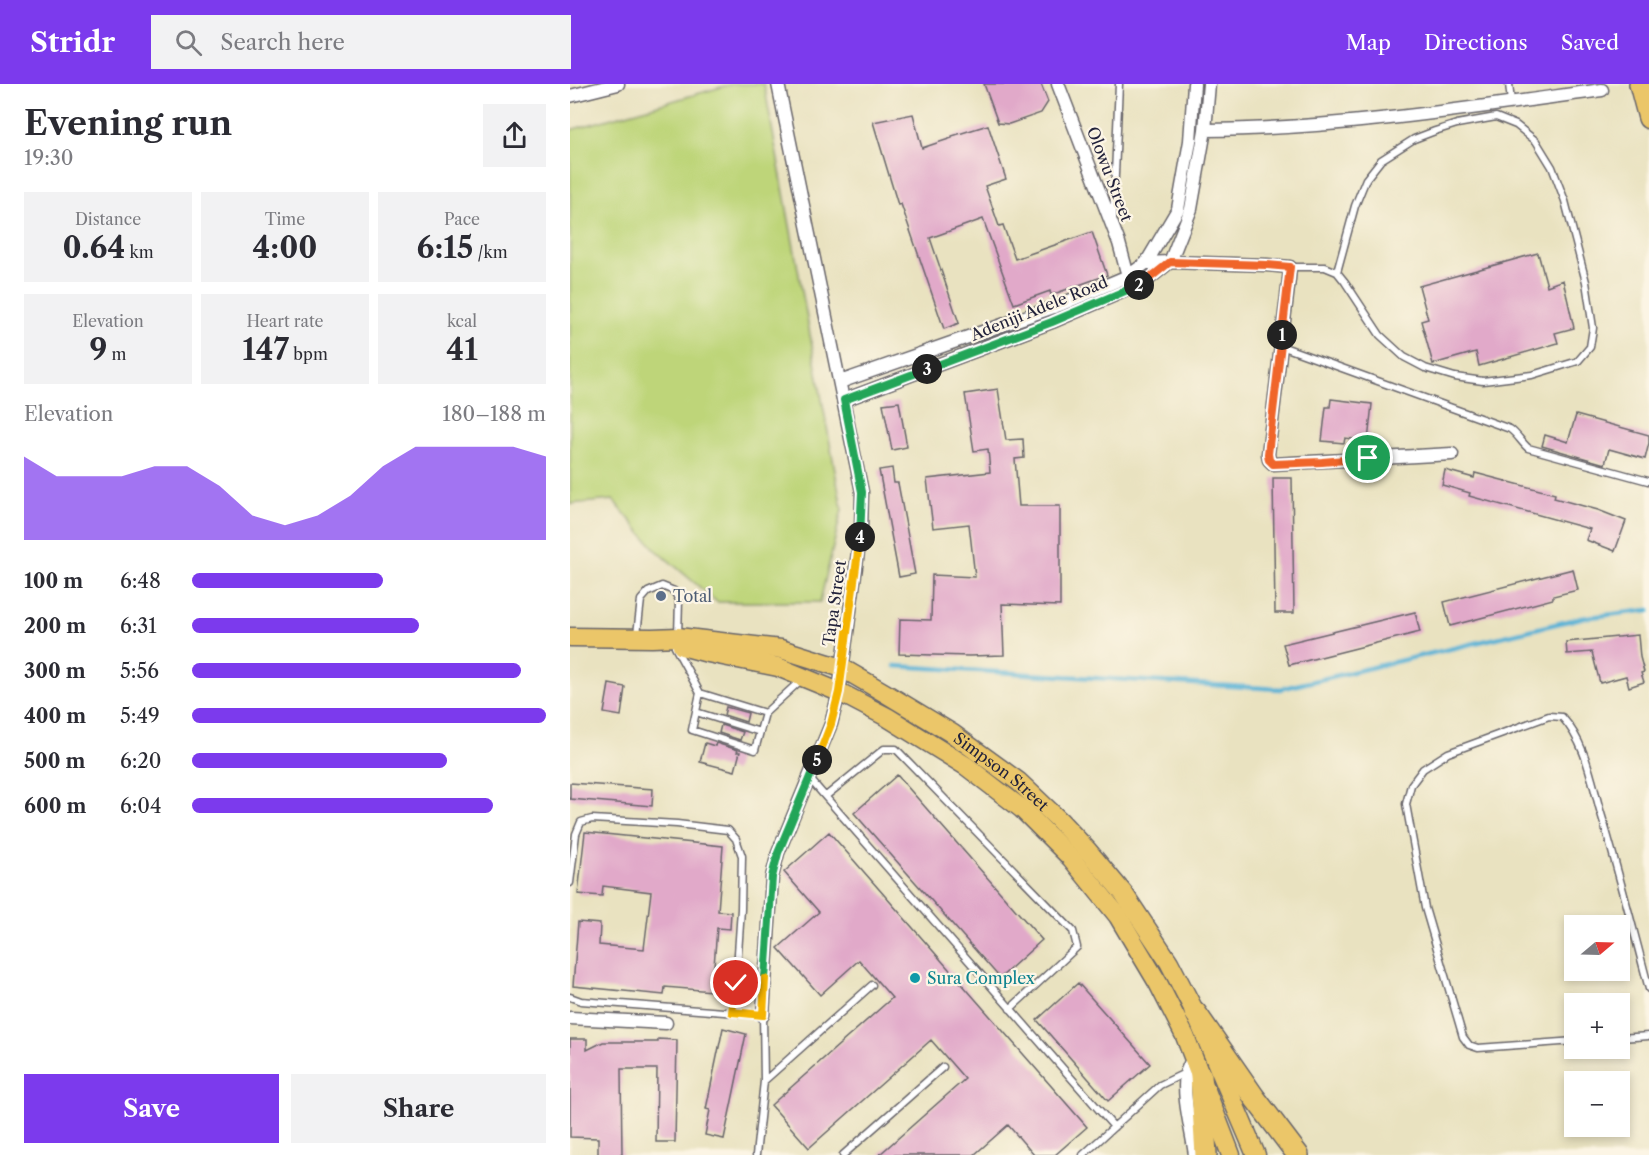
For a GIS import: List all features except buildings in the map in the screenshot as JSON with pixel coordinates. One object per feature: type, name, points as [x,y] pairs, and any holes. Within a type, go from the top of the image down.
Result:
[{"type":"highway","points":[[1640,84],[1649,118]]},
{"type":"highway","points":[[1195,1012],[1254,1097],[1298,1155]]},
{"type":"highway","points":[[1193,1069],[1206,1155]]},
{"type":"main road","points":[[570,637],[676,640],[708,653],[778,667],[839,692],[887,717],[966,766],[1022,809],[1071,858],[1123,926],[1158,983],[1185,1036],[1193,1069],[1231,1155]]},
{"type":"main road","name":"Simpson Street","points":[[676,640],[781,649],[842,668],[953,735],[1019,782],[1089,851],[1124,894],[1169,962],[1195,1012],[1256,1155]]},
{"type":"street","points":[[570,96],[618,84]]},
{"type":"street","name":"Tapa Street","points":[[763,1015],[772,877],[778,853],[831,724],[839,692],[861,530],[862,492],[778,84]]},
{"type":"street","name":"Olowu Street","points":[[1058,84],[1119,243],[1128,276]]},
{"type":"street","name":"Adeniji Adele Road","points":[[840,382],[1062,304],[1128,276],[1146,263],[1178,209],[1190,141],[1194,84]]},
{"type":"street","name":"Adeniji Adele Road","points":[[844,400],[1052,322],[1135,287],[1170,262],[1191,209],[1205,130],[1209,84]]},
{"type":"street","points":[[1205,130],[1337,124],[1602,90]]},
{"type":"street","points":[[1146,263],[1290,267],[1268,454],[1273,464],[1452,454]]},
{"type":"street","points":[[570,1018],[666,1023]]},
{"type":"street","points":[[1193,1069],[1185,1089],[1195,1155]]},
{"type":"lane","points":[[1112,228],[1119,84]]},
{"type":"lane","points":[[1509,84],[1511,102]]},
{"type":"lane","points":[[1290,267],[1325,267],[1337,272],[1380,335],[1404,357],[1425,368],[1455,377],[1483,381],[1532,375],[1578,361],[1590,347],[1593,328],[1586,282],[1565,201],[1552,167],[1536,141],[1516,125],[1496,117],[1457,124],[1435,131],[1414,139],[1381,160],[1366,179],[1355,206],[1337,272]]},
{"type":"lane","points":[[1281,346],[1510,429],[1528,448],[1648,481]]},
{"type":"lane","points":[[644,638],[641,600],[648,592],[662,586],[674,591],[679,600],[676,640],[700,693],[692,730],[755,750],[765,713],[804,677]]},
{"type":"lane","points":[[700,693],[765,713]]},
{"type":"lane","points":[[696,712],[760,732]]},
{"type":"lane","points":[[1564,1042],[1478,1047],[1469,1045],[1463,1036],[1425,908],[1406,804],[1411,785],[1423,769],[1448,753],[1550,716],[1562,717],[1573,729],[1583,753],[1618,869],[1649,989]]},
{"type":"lane","points":[[826,796],[884,750],[896,749],[1073,931],[1077,947],[1010,1009]]},
{"type":"lane","points":[[809,778],[1114,1128]]},
{"type":"lane","points":[[570,883],[576,834],[581,822],[592,819],[677,824],[728,830],[736,839],[742,856],[741,909],[732,1012]]},
{"type":"lane","points":[[764,1081],[872,985]]},
{"type":"lane","points":[[570,997],[581,1001],[763,1015],[764,1081],[756,1155]]},
{"type":"lane","points":[[1630,1037],[1649,1036]]},
{"type":"lane","points":[[843,1155],[943,1067]]},
{"type":"lane","points":[[1083,1155],[1160,1085],[1193,1069]]},
{"type":"green space","points":[[732,84],[764,84],[842,509],[820,602],[717,602],[655,549],[613,500],[570,504],[570,130]]},
{"type":"waterway","points":[[895,666],[1280,689],[1581,618],[1649,610]]},
{"type":"place","name":"Total","points":[[661,596]]},
{"type":"place","name":"Sura Complex","points":[[915,978]]},
{"type":"route","points":[[736,983],[732,1012],[763,1015],[772,877],[778,853],[831,724],[839,692],[861,530],[862,492],[844,400],[1052,322],[1145,282],[1170,262],[1290,267],[1269,460],[1273,464],[1368,458]]}]
